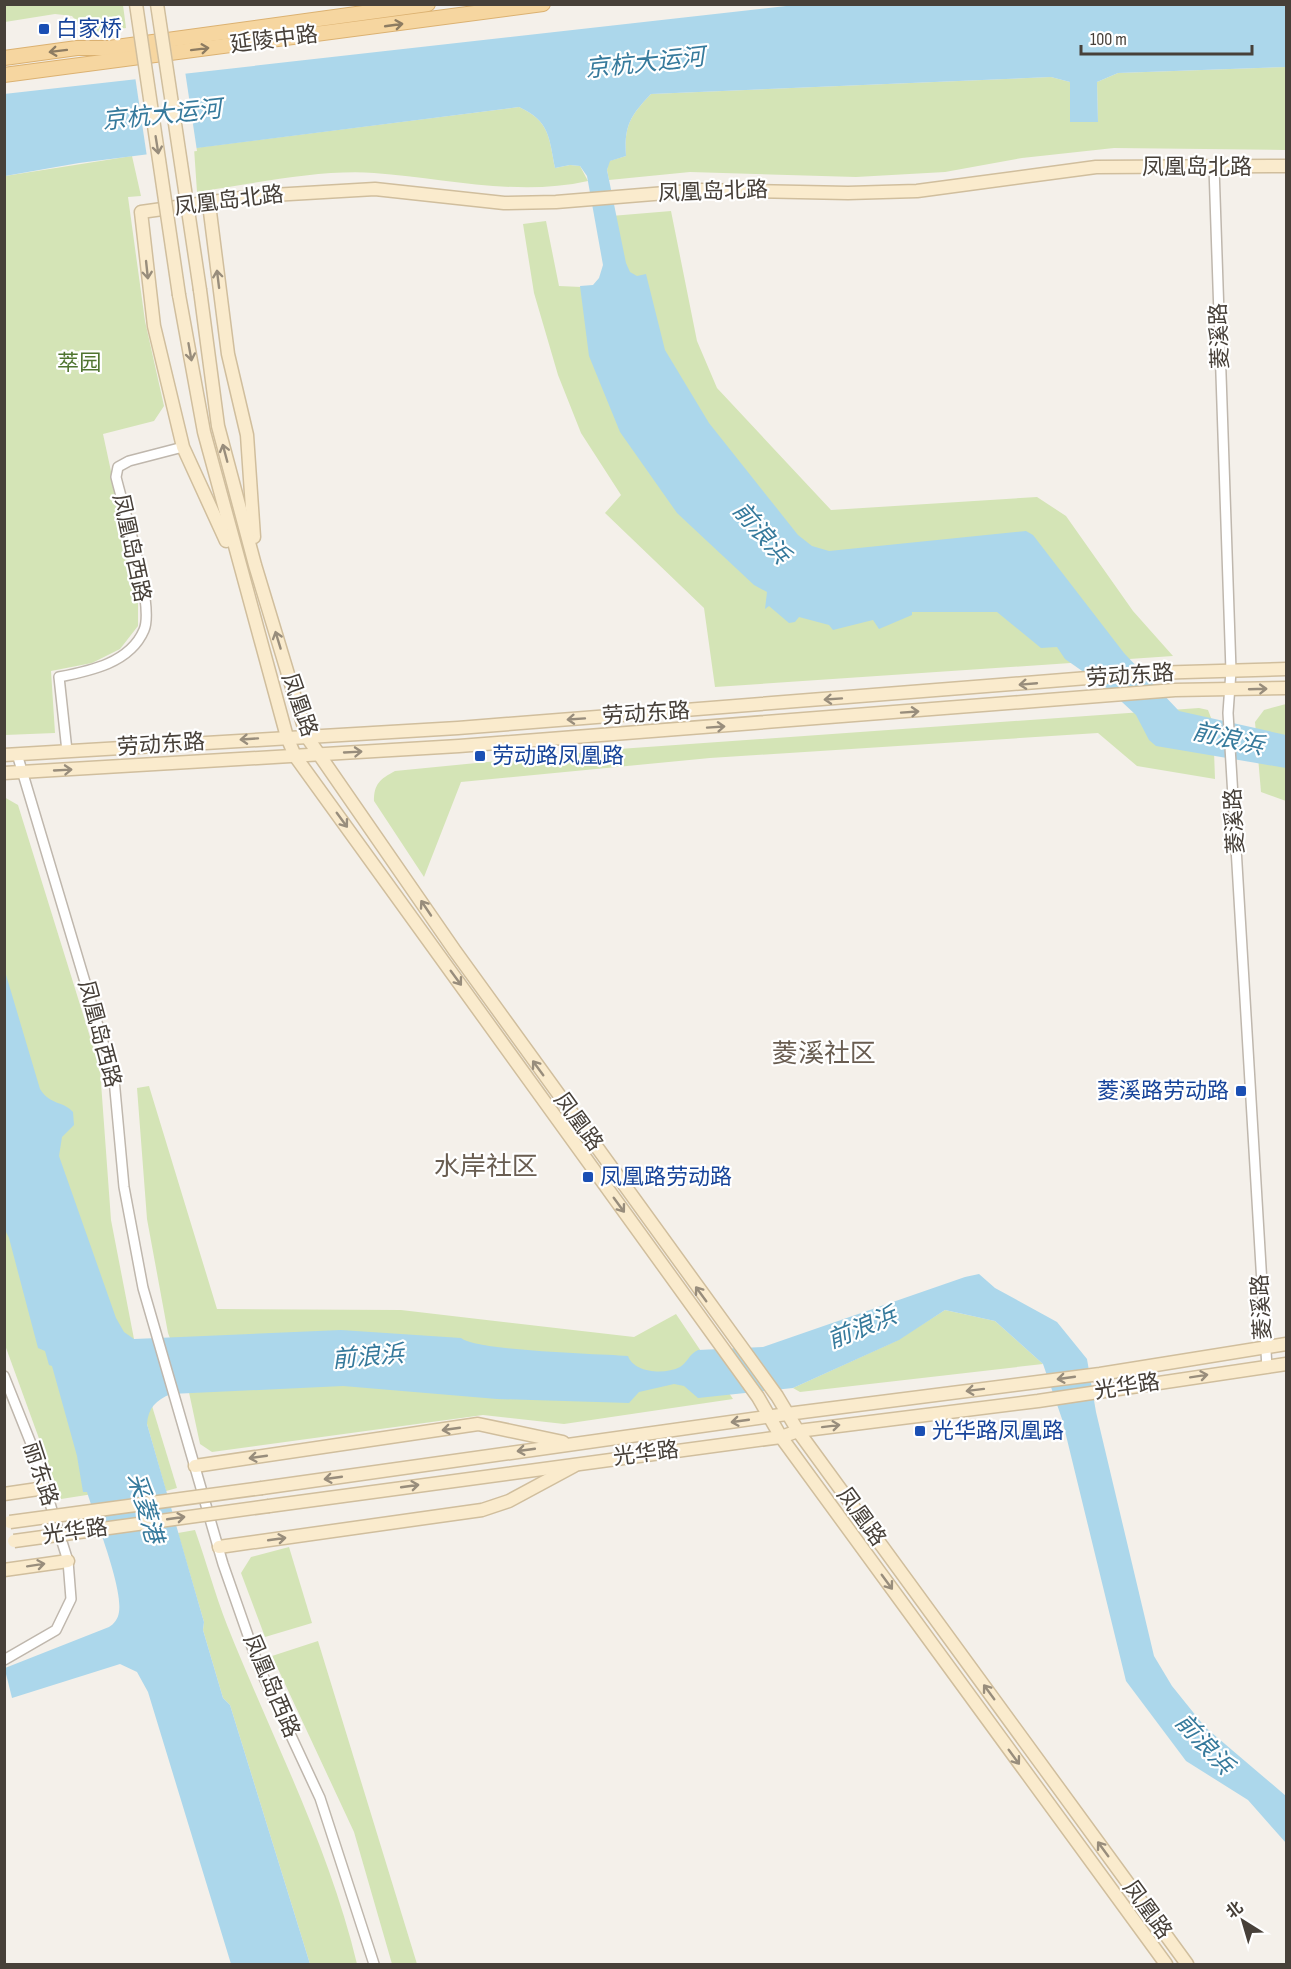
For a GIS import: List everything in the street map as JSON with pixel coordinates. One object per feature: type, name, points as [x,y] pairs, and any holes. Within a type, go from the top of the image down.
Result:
[{"type":"main road","name":"凤凰路","points":[[136,4],[179,295],[204,432],[240,570],[287,737],[295,756],[758,1397],[781,1437],[1166,1965]]},
{"type":"main road","name":"凤凰路","points":[[157,4],[218,426],[255,565],[307,736],[455,951],[777,1396],[798,1431],[1187,1965]]},
{"type":"main road","name":"延陵中路","points":[[4,58],[77,48],[109,48],[428,4]]},
{"type":"main road","name":"延陵中路","points":[[4,75],[543,4]]},
{"type":"main road","name":"凤凰岛北路","points":[[183,447],[154,326],[141,212],[255,196],[375,189],[504,203],[592,200],[702,190],[848,193],[917,191],[1010,176],[1096,167],[1287,166]]},
{"type":"main road","points":[[209,204],[228,354],[247,435],[255,565]]},
{"type":"main road","points":[[183,447],[240,570]]},
{"type":"main road","name":"劳动东路","points":[[11,754],[458,728],[1150,673],[1287,669]]},
{"type":"main road","name":"劳动东路","points":[[4,773],[471,746],[1175,690],[1287,688]]},
{"type":"main road","name":"光华路","points":[[7,1523],[788,1414],[1100,1374],[1287,1344]]},
{"type":"main road","name":"光华路","points":[[10,1542],[581,1462],[781,1437],[798,1431],[1038,1401],[1287,1364]]},
{"type":"main road","points":[[195,1466],[478,1425],[570,1444]]},
{"type":"main road","points":[[219,1547],[482,1510],[508,1501],[581,1462]]},
{"type":"main road","points":[[4,1494],[45,1488]]},
{"type":"main road","points":[[4,1570],[68,1561]]},
{"type":"street","name":"菱溪路","points":[[1214,167],[1231,671],[1228,713],[1266,1368]]},
{"type":"street","name":"凤凰岛西路","points":[[67,751],[59,677],[95,670],[125,654],[145,629],[146,597],[116,477],[118,467],[129,461],[183,447]]},
{"type":"street","name":"凤凰岛西路","points":[[11,754],[23,772],[114,1079],[124,1187],[142,1288],[219,1547],[259,1667],[320,1798],[374,1965]]},
{"type":"street","name":"丽东路","points":[[4,1376],[45,1488],[68,1561],[72,1599],[56,1630],[4,1660]]},
{"type":"green space","points":[[5,4],[123,5],[126,28],[90,31],[72,16],[55,14],[5,22]]},
{"type":"green space","points":[[1286,67],[1286,150],[1114,148],[1022,158],[945,172],[856,177],[690,172],[609,180],[607,170],[609,161],[626,156],[627,129],[633,115],[651,94],[1051,77],[1070,82],[1098,122],[1097,82],[1118,73]]},
{"type":"green space","points":[[519,107],[537,118],[542,125],[549,139],[555,168],[580,166],[588,181],[535,187],[508,187],[353,172],[286,178],[197,192],[194,148]]},
{"type":"green space","name":"萃园","points":[[132,156],[141,196],[128,197],[145,321],[164,406],[154,421],[103,434],[138,597],[138,626],[120,649],[92,663],[51,671],[55,733],[5,735],[5,176]]},
{"type":"green space","points":[[671,211],[697,341],[717,388],[831,510],[1037,497],[1066,516],[1133,611],[1173,656],[715,687],[704,608],[605,513],[621,495],[581,433],[558,375],[534,293],[523,224],[546,221],[559,286],[604,288],[611,216]]},
{"type":"green space","points":[[1286,704],[1286,801],[1261,792],[1255,722],[1264,710]]},
{"type":"green space","points":[[1199,708],[1208,710],[1213,723],[1215,779],[1137,766],[1098,733],[710,758],[461,782],[424,877],[374,801],[375,790],[379,783],[395,771],[619,749]]},
{"type":"green space","points":[[4,797],[18,805],[100,1069],[111,1220],[134,1339],[118,1346],[5,1005]]},
{"type":"green space","points":[[149,1086],[217,1309],[401,1310],[634,1337],[676,1314],[733,1399],[564,1424],[483,1415],[212,1452],[200,1444],[187,1383],[168,1333],[147,1219],[137,1088]]},
{"type":"green space","points":[[4,1172],[106,1492],[61,1499],[5,1345]]},
{"type":"green space","points":[[945,1310],[995,1321],[1043,1364],[800,1392],[793,1388],[896,1341]]},
{"type":"green space","points":[[152,1406],[177,1488],[166,1491],[147,1424],[147,1414]]},
{"type":"green space","points":[[195,1530],[227,1625],[331,1877],[357,1964],[310,1964],[230,1705],[223,1698],[203,1630],[204,1622],[178,1533]]},
{"type":"green space","points":[[289,1547],[312,1623],[265,1637],[241,1573],[251,1557]]},
{"type":"green space","points":[[318,1641],[417,1964],[392,1964],[354,1832],[272,1656]]},
{"type":"water","points":[[795,5],[1286,5],[1286,67],[1118,73],[1097,82],[1098,122],[1070,122],[1070,82],[1051,77],[651,94],[633,115],[627,129],[626,156],[610,161],[607,170],[626,263],[630,272],[637,276],[646,274],[665,350],[709,423],[798,535],[812,546],[829,551],[1026,531],[1033,535],[1124,653],[1179,711],[1286,735],[1286,768],[1156,746],[1149,740],[1136,715],[1108,689],[1065,659],[1057,647],[1041,648],[997,612],[912,612],[912,615],[879,629],[873,620],[833,630],[829,625],[799,617],[795,622],[789,623],[769,606],[765,609],[767,592],[754,585],[677,513],[620,432],[589,356],[580,286],[593,285],[599,278],[603,265],[587,176],[580,166],[555,168],[549,139],[542,125],[537,118],[519,107],[79,163],[5,176],[4,94]]},
{"type":"water","points":[[4,968],[40,1089],[52,1101],[73,1112],[74,1125],[62,1137],[59,1156],[116,1318],[124,1332],[134,1339],[341,1330],[461,1338],[490,1346],[513,1349],[628,1356],[637,1366],[659,1372],[680,1367],[698,1350],[763,1347],[979,1274],[995,1288],[1057,1322],[1087,1359],[1096,1412],[1154,1656],[1172,1686],[1205,1727],[1286,1796],[1286,1843],[1248,1800],[1186,1761],[1126,1681],[1062,1419],[1043,1364],[995,1321],[945,1310],[899,1340],[793,1388],[698,1398],[684,1386],[674,1384],[639,1392],[629,1403],[497,1399],[343,1386],[171,1394],[154,1405],[149,1413],[147,1424],[204,1622],[203,1630],[223,1698],[230,1705],[310,1964],[231,1964],[148,1692],[137,1672],[120,1664],[12,1698],[5,1670],[5,1668],[109,1627],[118,1617],[119,1601],[113,1570],[102,1535],[87,1492],[83,1492],[77,1456],[52,1366],[49,1365],[45,1351],[38,1348],[5,1230]]},
{"type":"pier","points":[[185,71],[197,151],[147,157],[135,76]]},
{"type":"place","name":"白家桥","points":[[44,29]]},
{"type":"place","name":"劳动路凤凰路","points":[[480,756]]},
{"type":"place","name":"菱溪路劳动路","points":[[1241,1091]]},
{"type":"place","name":"凤凰路劳动路","points":[[588,1177]]},
{"type":"place","name":"光华路凤凰路","points":[[920,1431]]},
{"type":"district","name":"菱溪社区","points":[[824,1054]]},
{"type":"district","name":"水岸社区","points":[[486,1167]]},
{"type":"water label","name":"京杭大运河","points":[[645,63]]},
{"type":"water label","name":"京杭大运河","points":[[162,115]]},
{"type":"water label","name":"前浪浜","points":[[761,533]]},
{"type":"water label","name":"前浪浜","points":[[1228,739]]},
{"type":"water label","name":"前浪浜","points":[[862,1328]]},
{"type":"water label","name":"前浪浜","points":[[368,1357]]},
{"type":"water label","name":"采菱港","points":[[145,1508]]},
{"type":"water label","name":"前浪浜","points":[[1204,1744]]}]
